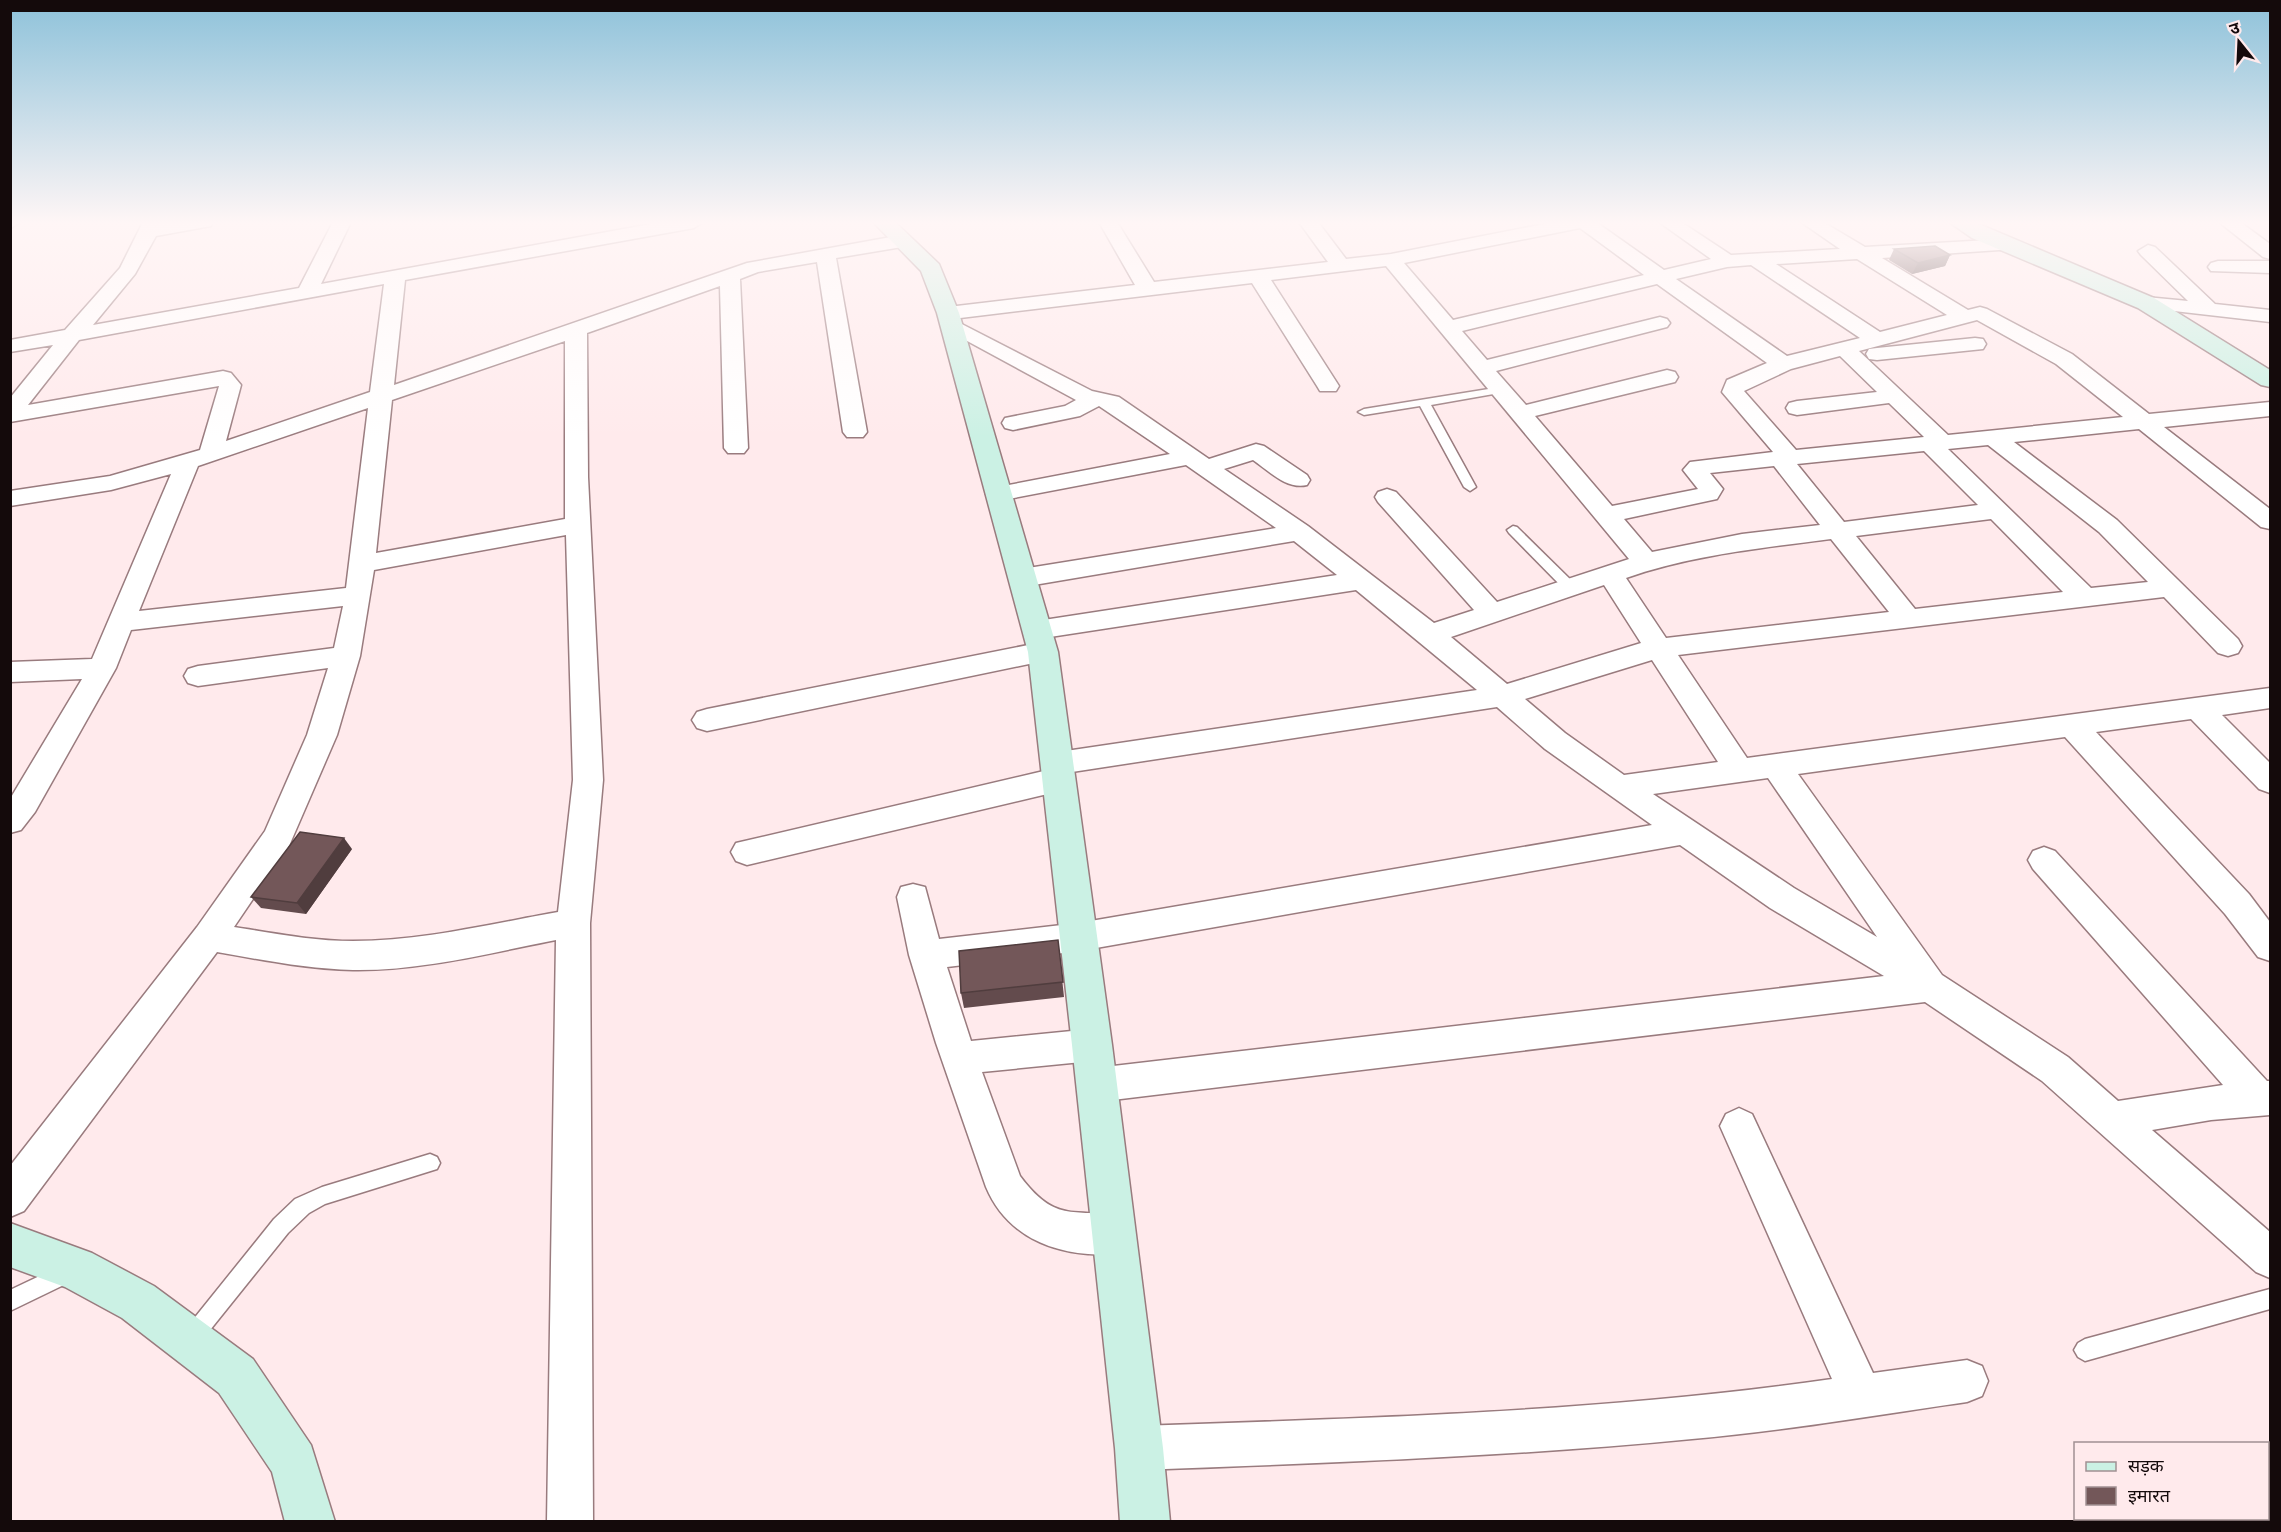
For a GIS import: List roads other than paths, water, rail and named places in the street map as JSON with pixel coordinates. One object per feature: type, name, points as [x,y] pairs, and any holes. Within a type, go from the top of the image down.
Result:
[{"type":"street","points":[[10,414],[72,335],[109,293]]},
{"type":"street","points":[[10,346],[303,293]]},
{"type":"street","points":[[10,1198],[209,937],[278,837],[322,735],[346,656],[358,595],[394,293]]},
{"type":"street","points":[[10,499],[111,483],[199,457],[680,293]]},
{"type":"street","points":[[731,293],[736,448]]},
{"type":"street","points":[[832,293],[855,432]]},
{"type":"street","points":[[940,293],[950,319],[1040,641],[1059,771],[1092,1045],[1139,1448],[1145,1521]]},
{"type":"street","points":[[950,319],[1118,293]]},
{"type":"street","points":[[1269,293],[1328,386]]},
{"type":"street","points":[[1419,293],[1646,562]]},
{"type":"street","points":[[1448,328],[1591,293]]},
{"type":"street","points":[[1687,293],[1784,364]]},
{"type":"street","points":[[1807,293],[1876,339]]},
{"type":"street","points":[[1926,293],[1963,316]]},
{"type":"street","points":[[2124,293],[2146,303],[2271,380]]},
{"type":"street","points":[[2193,293],[2210,310]]},
{"type":"street","points":[[2146,303],[2271,316]]},
{"type":"street","points":[[1848,352],[1876,339],[1963,316],[1984,314],[2035,340],[2064,359],[2148,422],[2271,521]]},
{"type":"street","points":[[950,319],[1096,399],[1112,402],[1299,532],[1430,634],[1555,741],[1619,787],[1782,898],[1930,986],[2055,1070],[2271,1258]]},
{"type":"street","points":[[1482,368],[1660,323]]},
{"type":"street","points":[[570,1521],[573,922],[588,780],[578,525],[576,330]]},
{"type":"street","points":[[1908,618],[1736,396],[1733,387],[1784,364],[1848,352],[1975,344]]},
{"type":"street","points":[[1848,352],[1894,396],[1996,511],[2083,596]]},
{"type":"street","points":[[1520,413],[1667,377]]},
{"type":"street","points":[[10,414],[223,378],[230,385],[102,668],[15,810]]},
{"type":"street","points":[[1797,408],[1894,396]]},
{"type":"street","points":[[1013,423],[1072,411],[1096,399]]},
{"type":"street","points":[[1607,515],[1708,494],[1711,489],[1697,473],[1698,467],[2271,409]]},
{"type":"street","points":[[1993,436],[2108,526],[2228,646]]},
{"type":"street","points":[[998,494],[1256,451],[1298,480]]},
{"type":"street","points":[[1387,497],[1492,613]]},
{"type":"street","points":[[1430,634],[1646,562],[1742,542],[1996,511]]},
{"type":"street","points":[[362,564],[578,525]]},
{"type":"street","points":[[1022,578],[1299,532]]},
{"type":"street","points":[[1609,573],[1739,770]]},
{"type":"street","points":[[707,720],[1040,641],[1362,580]]},
{"type":"street","points":[[747,852],[1059,771],[1502,696],[1658,648],[2083,596],[2170,588]]},
{"type":"street","points":[[122,622],[358,595]]},
{"type":"street","points":[[198,675],[346,656]]},
{"type":"street","points":[[10,672],[102,668]]},
{"type":"street","points":[[1619,787],[2271,698]]},
{"type":"street","points":[[2198,708],[2271,781]]},
{"type":"street","points":[[2072,725],[2237,904],[2271,947]]},
{"type":"street","points":[[1774,765],[1930,986]]},
{"type":"street","points":[[926,955],[1079,937],[1685,832]]},
{"type":"street","points":[[2044,860],[2265,1098]]},
{"type":"street","points":[[913,897],[926,955],[1005,1187],[1019,1209],[1040,1224],[1066,1232],[1114,1236]]},
{"type":"street","points":[[209,937],[320,954],[372,955],[435,948],[573,922]]},
{"type":"street","points":[[1096,1085],[1930,986]]},
{"type":"street","points":[[960,1058],[1092,1045]]},
{"type":"street","points":[[2114,1119],[2211,1103],[2265,1098]]},
{"type":"street","points":[[1739,1126],[1861,1396]]},
{"type":"street","points":[[10,1245],[76,1269],[138,1302],[236,1376],[294,1462],[310,1521]]},
{"type":"street","points":[[1139,1448],[1412,1438],[1596,1426],[1773,1409],[1967,1381]]},
{"type":"lane","points":[[1364,412],[1501,390]]},
{"type":"lane","points":[[1424,402],[1470,487]]},
{"type":"lane","points":[[1513,530],[1570,587]]},
{"type":"lane","points":[[189,1340],[281,1226],[302,1206],[322,1196],[430,1163]]},
{"type":"lane","points":[[10,1301],[76,1269]]},
{"type":"lane","points":[[2085,1350],[2271,1299]]}]
